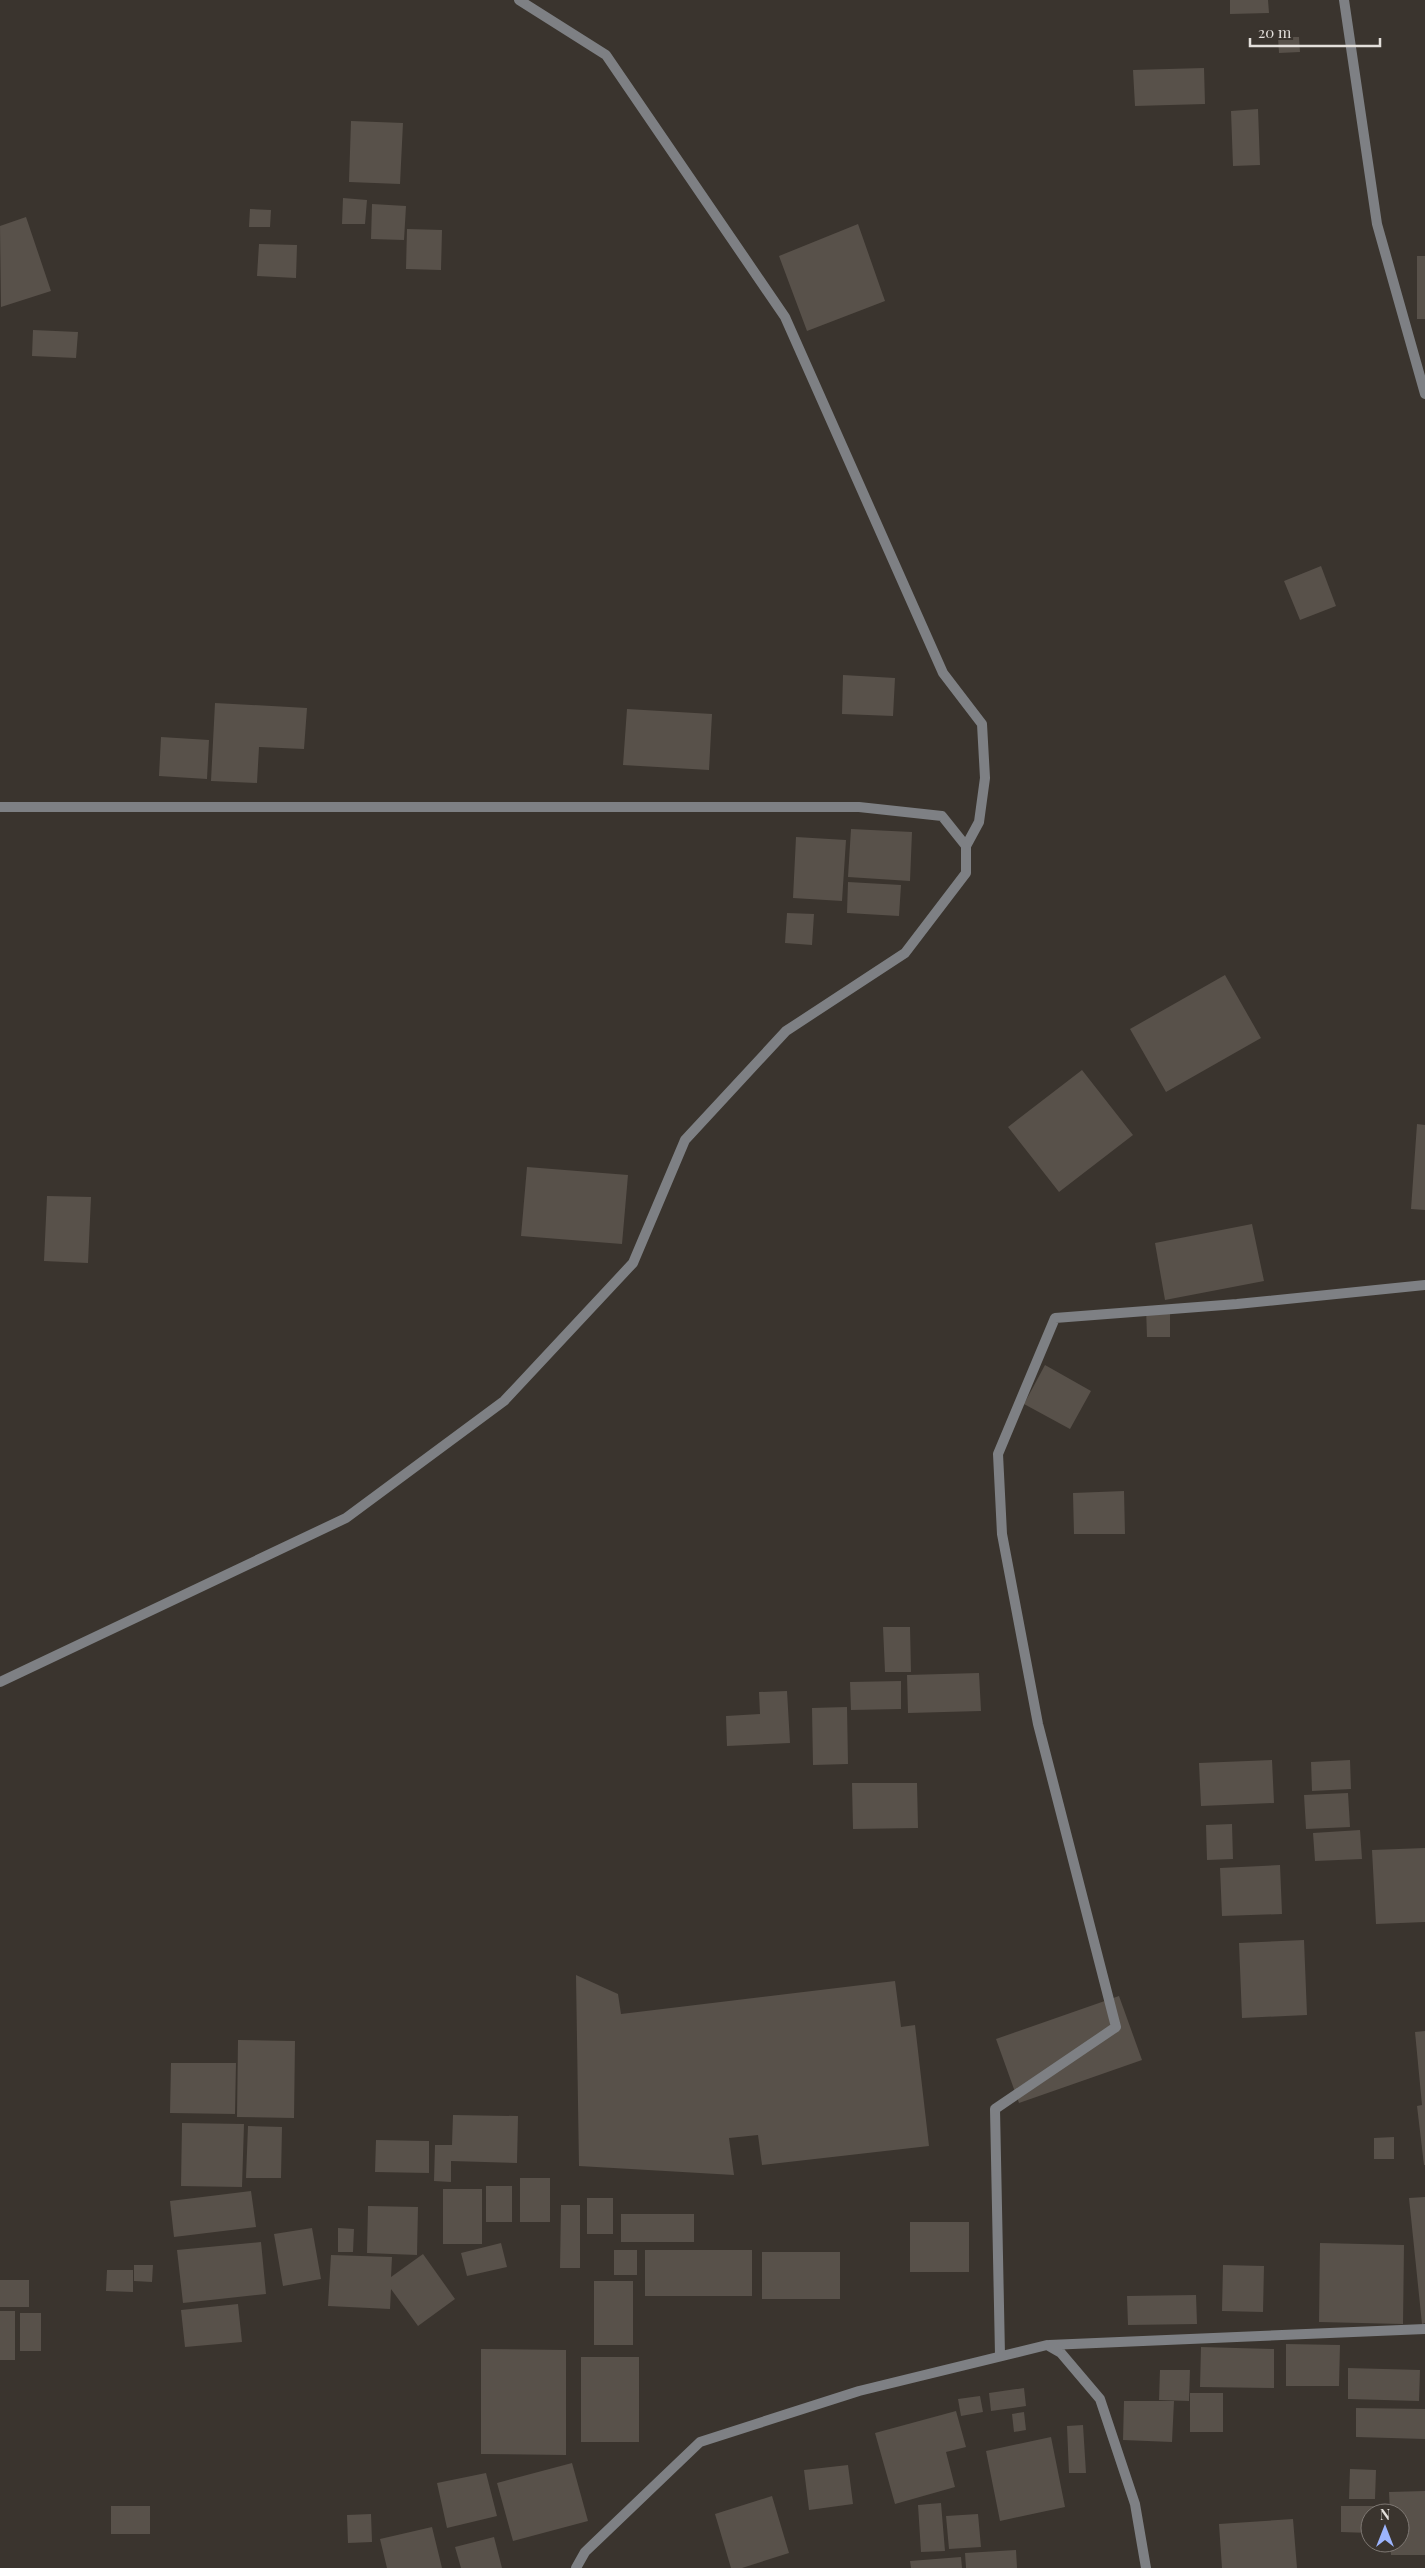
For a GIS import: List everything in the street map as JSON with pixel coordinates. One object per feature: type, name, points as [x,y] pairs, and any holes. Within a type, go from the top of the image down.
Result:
[{"type":"street","points":[[0,1682],[346,1518],[504,1401],[633,1263],[685,1140],[786,1031],[905,953],[966,873],[966,846],[979,822],[984,778],[982,724],[943,673],[785,317],[606,55],[519,0]]},
{"type":"street","points":[[1344,0],[1377,224],[1425,394]]},
{"type":"street","points":[[0,807],[860,807],[942,816],[966,846]]},
{"type":"street","points":[[1000,2355],[995,2109],[1116,2027],[1038,1724],[1002,1534],[998,1454],[1055,1318],[1237,1304],[1425,1286]]},
{"type":"street","points":[[576,2568],[585,2552],[700,2442],[860,2391],[1000,2355],[1047,2345],[1425,2329]]},
{"type":"street","points":[[1047,2345],[1061,2353],[1100,2399],[1135,2504],[1146,2568]]},
{"type":"building","points":[[1230,0],[1268,0],[1269,13],[1230,14]]},
{"type":"building","points":[[1278,37],[1299,37],[1300,52],[1279,53]]},
{"type":"building","points":[[1204,68],[1205,104],[1135,106],[1133,70]]},
{"type":"building","points":[[1258,109],[1260,165],[1233,166],[1231,111]]},
{"type":"building","points":[[351,121],[403,123],[400,184],[349,182]]},
{"type":"building","points":[[343,198],[367,200],[365,224],[342,224]]},
{"type":"building","points":[[372,204],[406,206],[404,240],[371,239]]},
{"type":"building","points":[[250,209],[271,210],[270,227],[249,227]]},
{"type":"building","points":[[26,217],[51,291],[1,307],[0,226]]},
{"type":"building","points":[[858,224],[885,301],[807,331],[779,256]]},
{"type":"building","points":[[407,229],[442,230],[441,270],[406,269]]},
{"type":"building","points":[[259,244],[297,245],[296,278],[257,276]]},
{"type":"building","points":[[1417,256],[1425,256],[1425,319],[1417,319]]},
{"type":"building","points":[[33,330],[78,332],[76,358],[32,356]]},
{"type":"building","points":[[1321,566],[1336,606],[1300,620],[1284,581]]},
{"type":"building","points":[[843,675],[895,678],[893,716],[842,714]]},
{"type":"building","points":[[215,703],[307,708],[304,749],[259,747],[257,783],[211,781]]},
{"type":"building","points":[[627,709],[712,714],[709,770],[623,765]]},
{"type":"building","points":[[161,737],[209,740],[207,779],[159,776]]},
{"type":"building","points":[[851,829],[912,832],[910,881],[848,877]]},
{"type":"building","points":[[796,837],[846,840],[842,901],[793,898]]},
{"type":"building","points":[[848,882],[901,885],[899,916],[847,913]]},
{"type":"building","points":[[787,913],[814,914],[812,945],[785,943]]},
{"type":"building","points":[[1225,975],[1261,1038],[1166,1092],[1130,1029]]},
{"type":"building","points":[[1082,1070],[1133,1135],[1059,1192],[1008,1127]]},
{"type":"building","points":[[1417,1124],[1425,1125],[1425,1210],[1411,1209]]},
{"type":"building","points":[[527,1167],[628,1175],[622,1244],[521,1236]]},
{"type":"building","points":[[47,1196],[91,1197],[88,1263],[44,1261]]},
{"type":"building","points":[[1252,1224],[1264,1281],[1165,1300],[1155,1243]]},
{"type":"building","points":[[1170,1306],[1170,1337],[1147,1337],[1146,1307]]},
{"type":"building","points":[[1045,1365],[1091,1391],[1070,1429],[1024,1404]]},
{"type":"building","points":[[1124,1491],[1125,1534],[1074,1534],[1073,1493]]},
{"type":"building","points":[[883,1627],[910,1627],[911,1672],[885,1672]]},
{"type":"building","points":[[979,1673],[981,1711],[908,1713],[907,1675]]},
{"type":"building","points":[[901,1681],[901,1709],[851,1710],[850,1682]]},
{"type":"building","points":[[787,1691],[790,1743],[727,1746],[726,1716],[760,1714],[759,1692]]},
{"type":"building","points":[[847,1707],[848,1764],[813,1765],[812,1708]]},
{"type":"building","points":[[1272,1760],[1274,1803],[1201,1806],[1199,1763]]},
{"type":"building","points":[[1350,1760],[1351,1789],[1312,1791],[1311,1762]]},
{"type":"building","points":[[852,1783],[917,1783],[918,1828],[853,1829]]},
{"type":"building","points":[[1348,1793],[1350,1827],[1306,1829],[1304,1795]]},
{"type":"building","points":[[1232,1824],[1233,1859],[1207,1860],[1206,1825]]},
{"type":"building","points":[[1360,1830],[1362,1859],[1315,1861],[1313,1833]]},
{"type":"building","points":[[1425,1848],[1425,1922],[1376,1924],[1372,1850]]},
{"type":"building","points":[[1280,1865],[1282,1914],[1222,1916],[1220,1868]]},
{"type":"building","points":[[1304,1940],[1307,2015],[1242,2018],[1239,1943]]},
{"type":"building","points":[[576,1975],[618,1994],[621,2014],[895,1981],[901,2027],[915,2025],[929,2146],[762,2165],[758,2135],[729,2138],[734,2175],[579,2166]]},
{"type":"building","points":[[1119,1996],[1142,2060],[1019,2103],[996,2039]]},
{"type":"building","points":[[1425,2031],[1424,2165],[1417,2106],[1422,2105],[1415,2032]]},
{"type":"building","points":[[238,2040],[295,2041],[294,2118],[237,2117]]},
{"type":"building","points":[[171,2063],[236,2063],[235,2114],[170,2113]]},
{"type":"building","points":[[453,2115],[518,2116],[517,2163],[451,2161],[451,2182],[434,2181],[435,2145],[452,2145]]},
{"type":"building","points":[[182,2123],[244,2124],[242,2187],[181,2186]]},
{"type":"building","points":[[248,2126],[282,2127],[281,2178],[246,2178]]},
{"type":"building","points":[[1394,2137],[1394,2159],[1374,2159],[1374,2138]]},
{"type":"building","points":[[376,2140],[429,2141],[429,2173],[375,2172]]},
{"type":"building","points":[[520,2178],[550,2178],[550,2222],[520,2222]]},
{"type":"building","points":[[486,2186],[512,2186],[512,2222],[486,2222]]},
{"type":"building","points":[[443,2189],[482,2189],[482,2244],[443,2244]]},
{"type":"building","points":[[251,2191],[256,2227],[174,2237],[170,2201]]},
{"type":"building","points":[[1425,2197],[1425,2323],[1422,2324],[1409,2198]]},
{"type":"building","points":[[587,2198],[613,2198],[613,2234],[587,2234]]},
{"type":"building","points":[[561,2205],[580,2205],[580,2268],[560,2268]]},
{"type":"building","points":[[368,2206],[418,2207],[417,2255],[367,2253]]},
{"type":"building","points":[[621,2214],[694,2214],[694,2242],[621,2242]]},
{"type":"building","points":[[910,2222],[969,2222],[969,2272],[910,2272]]},
{"type":"building","points":[[312,2228],[321,2279],[283,2286],[274,2234]]},
{"type":"building","points":[[338,2228],[354,2229],[353,2252],[338,2252]]},
{"type":"building","points":[[261,2242],[266,2294],[183,2303],[177,2250]]},
{"type":"building","points":[[501,2243],[507,2267],[467,2276],[461,2253]]},
{"type":"building","points":[[1320,2243],[1404,2245],[1403,2324],[1319,2322]]},
{"type":"building","points":[[614,2250],[637,2250],[637,2275],[614,2275]]},
{"type":"building","points":[[645,2250],[752,2250],[752,2296],[645,2296]]},
{"type":"building","points":[[762,2252],[840,2252],[840,2299],[762,2299]]},
{"type":"building","points":[[423,2254],[455,2299],[418,2326],[391,2289],[390,2309],[328,2306],[331,2255],[392,2257],[391,2277]]},
{"type":"building","points":[[134,2265],[153,2265],[152,2282],[134,2281]]},
{"type":"building","points":[[1223,2265],[1264,2266],[1263,2312],[1222,2311]]},
{"type":"building","points":[[107,2270],[133,2270],[133,2292],[106,2291]]},
{"type":"building","points":[[0,2280],[29,2280],[29,2307],[0,2307]]},
{"type":"building","points":[[594,2281],[633,2281],[633,2345],[594,2345]]},
{"type":"building","points":[[1196,2295],[1197,2324],[1128,2325],[1127,2296]]},
{"type":"building","points":[[238,2304],[242,2342],[185,2347],[181,2310]]},
{"type":"building","points":[[0,2311],[15,2311],[15,2360],[0,2360]]},
{"type":"building","points":[[20,2313],[41,2313],[41,2351],[20,2351]]},
{"type":"building","points":[[1286,2344],[1340,2345],[1339,2386],[1286,2386]]},
{"type":"building","points":[[1201,2347],[1274,2349],[1274,2388],[1200,2387]]},
{"type":"building","points":[[481,2349],[566,2350],[566,2455],[481,2454]]},
{"type":"building","points":[[581,2357],[639,2357],[639,2442],[581,2442]]},
{"type":"building","points":[[1348,2368],[1420,2370],[1419,2401],[1348,2399]]},
{"type":"building","points":[[1160,2370],[1190,2370],[1189,2401],[1159,2400]]},
{"type":"building","points":[[1024,2388],[1026,2406],[991,2411],[989,2393]]},
{"type":"building","points":[[1190,2393],[1223,2393],[1223,2432],[1190,2432]]},
{"type":"building","points":[[980,2396],[983,2412],[961,2416],[958,2399]]},
{"type":"building","points":[[1124,2401],[1174,2401],[1172,2442],[1123,2440]]},
{"type":"building","points":[[1356,2408],[1425,2409],[1425,2439],[1356,2437]]},
{"type":"building","points":[[956,2411],[966,2447],[946,2452],[955,2487],[895,2504],[875,2433]]},
{"type":"building","points":[[1024,2412],[1026,2430],[1014,2432],[1012,2414]]},
{"type":"building","points":[[1083,2425],[1086,2473],[1069,2473],[1067,2426]]},
{"type":"building","points":[[1051,2437],[1065,2507],[1000,2521],[986,2451]]},
{"type":"building","points":[[572,2463],[588,2521],[513,2541],[497,2483]]},
{"type":"building","points":[[848,2465],[853,2504],[809,2510],[804,2470]]},
{"type":"building","points":[[1350,2469],[1376,2470],[1375,2499],[1349,2499]]},
{"type":"building","points":[[486,2473],[497,2516],[447,2528],[437,2483]]},
{"type":"building","points":[[1425,2491],[1425,2555],[1391,2555],[1391,2553],[1410,2553],[1410,2503],[1390,2503],[1389,2492]]},
{"type":"building","points":[[772,2496],[789,2553],[742,2568],[731,2568],[715,2514]]},
{"type":"building","points":[[941,2503],[945,2551],[921,2552],[918,2505]]},
{"type":"building","points":[[111,2506],[150,2506],[150,2534],[111,2534]]},
{"type":"building","points":[[1341,2506],[1360,2506],[1360,2533],[1341,2532]]},
{"type":"building","points":[[371,2514],[372,2542],[348,2543],[347,2515]]},
{"type":"building","points":[[978,2514],[981,2547],[949,2549],[946,2516]]},
{"type":"building","points":[[1293,2519],[1297,2568],[1222,2568],[1219,2524]]},
{"type":"building","points":[[432,2527],[442,2568],[387,2568],[380,2539]]},
{"type":"building","points":[[494,2537],[502,2568],[461,2568],[455,2547]]},
{"type":"building","points":[[1016,2550],[1017,2568],[966,2568],[965,2553]]},
{"type":"building","points":[[961,2557],[962,2568],[911,2568],[910,2561]]}]
